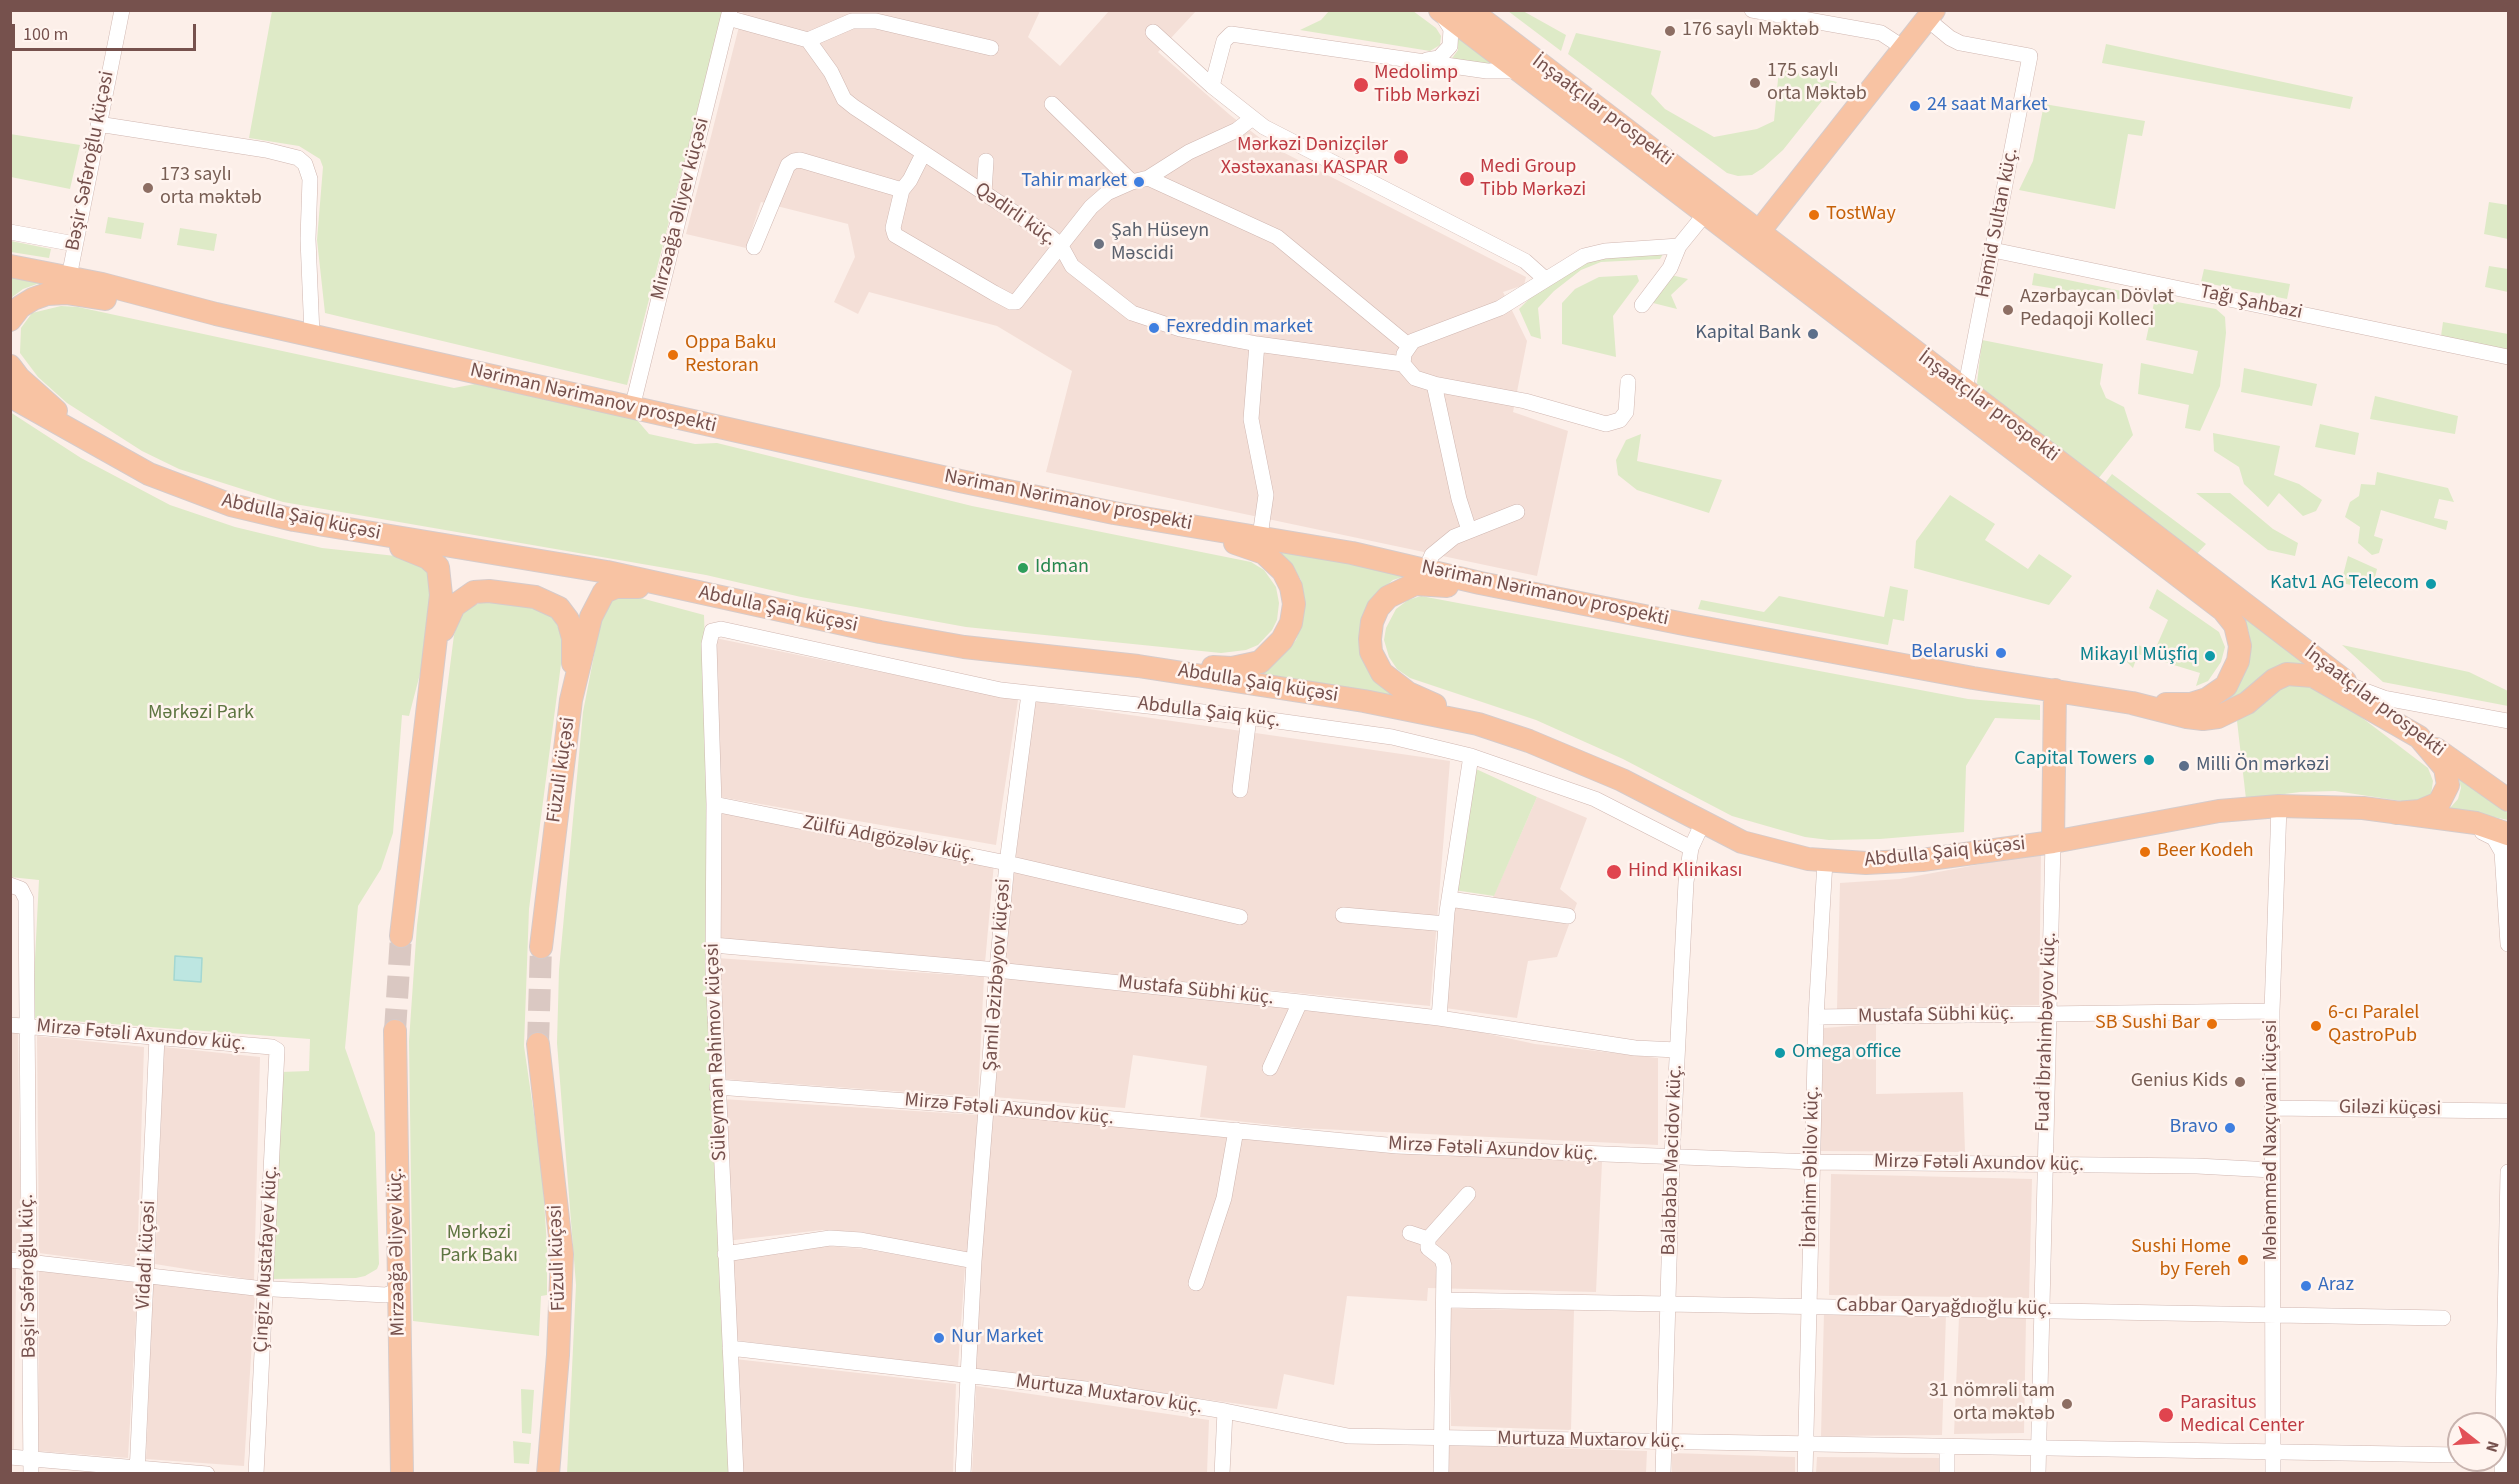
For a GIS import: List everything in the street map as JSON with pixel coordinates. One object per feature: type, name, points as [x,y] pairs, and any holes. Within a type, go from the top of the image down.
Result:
[{"type":"main road","name":"İnşaatçılar prospekti","points":[[1439,10],[1706,214],[1754,239],[1965,390],[2419,737],[2508,800]]},
{"type":"main road","name":"İnşaatçılar prospekti","points":[[1470,10],[1732,210],[1754,239],[2209,598],[2230,618],[2239,634],[2238,661],[2226,686],[2218,693],[2191,704],[2132,702]]},
{"type":"main road","points":[[1754,239],[1931,15]]},
{"type":"main road","points":[[1703,188],[1706,214],[1732,210]]},
{"type":"main road","name":"Nəriman Nərimanov prospekti","points":[[10,266],[69,277],[216,314],[632,408],[1114,513],[1260,536],[1426,569],[1480,583],[1904,665],[2132,702]]},
{"type":"main road","points":[[10,320],[20,307],[33,299],[66,293],[216,314]]},
{"type":"main road","points":[[10,366],[84,438]]},
{"type":"main road","name":"Abdulla Şaiq küçəsi","points":[[10,396],[149,474],[211,499],[294,520],[342,529],[536,559],[880,632],[964,646],[1138,666],[1364,700],[1478,724],[1580,761],[1761,849],[1825,861],[1866,863],[1922,860],[2053,842],[2219,811],[2279,806],[2331,805],[2494,827],[2508,834]]},
{"type":"main road","points":[[1114,513],[1240,544],[1264,554],[1283,571],[1291,587],[1294,604],[1291,623],[1282,640],[1260,662],[1233,668],[1138,666]]},
{"type":"main road","points":[[342,529],[413,551],[428,558],[438,567],[441,595],[401,936]]},
{"type":"main road","points":[[1478,724],[1391,683],[1375,664],[1370,639],[1372,622],[1378,608],[1401,588],[1415,584],[1447,586],[1480,583]]},
{"type":"main road","points":[[571,700],[591,617],[604,592],[616,587],[681,588]]},
{"type":"main road","points":[[429,689],[442,631],[449,614],[467,595],[489,591],[535,597],[553,604],[564,613],[573,638],[571,700]]},
{"type":"main road","points":[[2132,702],[2187,717],[2203,719],[2218,717],[2247,703],[2274,680],[2287,674],[2313,676],[2419,737],[2445,768],[2448,778],[2447,791],[2439,802],[2430,808],[2396,813]]},
{"type":"main road","points":[[2053,842],[2055,690]]},
{"type":"main road","name":"Füzuli küçəsi","points":[[541,947],[571,700]]},
{"type":"main road","name":"Mirzəağa Əliyev küç.","points":[[395,1031],[400,1467]]},
{"type":"main road","name":"Füzuli küçəsi","points":[[538,1044],[562,1254],[560,1332],[548,1473]]},
{"type":"street","name":"Bəşir Səfəroğlu küçəsi","points":[[69,277],[122,10]]},
{"type":"street","points":[[1417,61],[1438,58],[1450,46],[1451,29],[1439,10]]},
{"type":"street","points":[[1752,10],[1881,33],[1904,48]]},
{"type":"street","points":[[729,14],[808,40],[852,21],[878,16],[992,48]]},
{"type":"street","name":"Mirzəağa Əliyev küçəsi","points":[[632,408],[729,14]]},
{"type":"street","name":"Həmid Sultan küç.","points":[[1931,15],[1950,38],[1960,43],[2030,56],[1965,390]]},
{"type":"street","points":[[1153,32],[1251,119],[1525,261],[1544,278]]},
{"type":"street","points":[[1212,86],[1224,41],[1231,34],[1487,72],[1520,71]]},
{"type":"street","name":"Qədirli küç.","points":[[808,40],[831,72],[844,99],[1051,237],[1060,246],[1072,266],[1132,313],[1180,329],[1257,344],[1402,364]]},
{"type":"street","points":[[1052,104],[1132,182]]},
{"type":"street","points":[[923,153],[906,187],[902,190],[893,228],[895,236],[1011,302],[1020,300],[1091,207],[1107,193],[1148,178],[1189,152],[1237,130],[1251,119]]},
{"type":"street","points":[[98,124],[266,150],[298,158],[305,165],[310,179],[308,238],[312,335]]},
{"type":"street","points":[[754,247],[788,165],[794,161],[800,160],[902,190]]},
{"type":"street","points":[[984,192],[986,161]]},
{"type":"street","points":[[1148,178],[1276,237],[1408,345]]},
{"type":"street","points":[[1642,305],[1670,268],[1679,246],[1706,214]]},
{"type":"street","points":[[10,231],[75,244]]},
{"type":"street","points":[[1628,382],[1626,412],[1614,424],[1606,424],[1525,401],[1434,384],[1415,378],[1402,364],[1408,345],[1421,337],[1500,308],[1544,278],[1584,256],[1594,253],[1679,246]]},
{"type":"street","name":"Tağı Şahbazi","points":[[1993,250],[2508,357]]},
{"type":"street","points":[[1257,344],[1251,419],[1266,495],[1260,536]]},
{"type":"street","points":[[1434,384],[1459,499],[1469,530]]},
{"type":"street","points":[[1426,569],[1432,555],[1440,547],[1469,530],[1517,512]]},
{"type":"street","name":"Abdulla Şaiq küç.","points":[[712,631],[721,629],[925,675],[1029,694],[1249,717],[1392,737],[1471,756],[1595,799],[1691,848]]},
{"type":"street","name":"Süleyman Rəhimov küçəsi","points":[[712,631],[709,644],[714,804],[713,945],[717,1087],[736,1473]]},
{"type":"street","points":[[2352,686],[2384,698],[2508,722]]},
{"type":"street","name":"Şamil Əzizbəyov küçəsi","points":[[963,1473],[974,1262],[997,970],[1007,863],[1029,694]]},
{"type":"street","points":[[1240,790],[1249,717]]},
{"type":"street","points":[[1439,1018],[1449,899],[1471,756]]},
{"type":"street","name":"Zülfü Adıgözələv küç.","points":[[714,804],[1007,863],[1240,918]]},
{"type":"street","name":"Məhəmməd Naxçıvani küçəsi","points":[[2273,1473],[2271,1011],[2279,806]]},
{"type":"street","points":[[2451,820],[2487,835],[2498,843],[2503,861],[2508,944]]},
{"type":"street","name":"Balababa Məcidov küç.","points":[[1663,1473],[1672,1158],[1686,882],[1691,848],[1703,822]]},
{"type":"street","name":"Fuad İbrahimbəyov küç.","points":[[2038,1473],[2043,1165],[2053,842]]},
{"type":"street","name":"İbrahim Əbilov küç.","points":[[1805,1473],[1816,1017],[1825,861]]},
{"type":"street","name":"Bəşir Səfəroğlu küç.","points":[[10,885],[21,889],[26,899],[18,1026],[29,1261],[31,1466]]},
{"type":"street","points":[[1449,899],[1568,916]]},
{"type":"street","points":[[1343,915],[1446,924]]},
{"type":"street","name":"Mustafa Sübhi küç.","points":[[713,945],[997,970],[1300,1002],[1439,1018],[1635,1048],[1677,1050]]},
{"type":"street","points":[[1270,1068],[1300,1002]]},
{"type":"street","name":"Mustafa Sübhi küç.","points":[[1816,1017],[2271,1011]]},
{"type":"street","name":"Mirzə Fətəli Axundov küç.","points":[[18,1026],[272,1047]]},
{"type":"street","name":"Vidadi küçəsi","points":[[137,1471],[157,1037]]},
{"type":"street","name":"Çingiz Mustafayev küç.","points":[[256,1473],[278,1058],[277,1050],[272,1047]]},
{"type":"street","name":"Mirzə Fətəli Axundov küç.","points":[[717,1087],[988,1107],[1236,1130],[1346,1143],[1672,1158],[2272,1170]]},
{"type":"street","name":"Giləzi küçəsi","points":[[2272,1108],[2508,1111]]},
{"type":"street","points":[[1196,1283],[1224,1198],[1236,1130]]},
{"type":"street","points":[[2503,1412],[2508,1172]]},
{"type":"street","points":[[1441,1473],[1444,1266],[1442,1259],[1428,1248],[1428,1239],[1468,1194]]},
{"type":"street","points":[[1410,1233],[1428,1239]]},
{"type":"street","points":[[725,1254],[830,1238],[861,1240],[974,1262]]},
{"type":"street","points":[[10,1260],[265,1288],[391,1294],[396,1288],[399,1256]]},
{"type":"street","name":"Cabbar Qaryağdıoğlu küç.","points":[[1445,1300],[2443,1317]]},
{"type":"street","name":"Murtuza Muxtarov küç.","points":[[730,1348],[1094,1390],[1225,1411],[1348,1437],[2447,1455]]},
{"type":"street","points":[[1222,1473],[1225,1411]]},
{"type":"street","points":[[1947,1448],[1947,1473]]},
{"type":"street","points":[[10,1457],[31,1466],[207,1473]]},
{"type":"shaded area","points":[[743,11],[1040,11],[1028,37],[1060,66],[1109,11],[1196,11],[1158,52],[1230,115],[1269,145],[1526,277],[1524,285],[1503,292],[1527,341],[1513,412],[1568,431],[1537,576],[1046,472],[1072,371],[997,326],[869,292],[858,314],[834,302],[855,257],[848,224],[761,202],[746,248],[686,234]]},
{"type":"shaded area","points":[[715,638],[1018,700],[996,845],[720,797]]},
{"type":"shaded area","points":[[1033,701],[1450,761],[1430,1006],[1004,964]]},
{"type":"shaded area","points":[[1537,797],[1587,818],[1560,889],[1577,903],[1557,957],[1528,961],[1517,1018],[1445,1008],[1453,907],[1487,911]]},
{"type":"shaded area","points":[[721,812],[994,863],[985,963],[716,939]]},
{"type":"shaded area","points":[[2041,853],[2039,1005],[1837,1009],[1840,883],[1900,879]]},
{"type":"shaded area","points":[[717,958],[984,977],[978,1097],[722,1079]]},
{"type":"shaded area","points":[[1002,978],[1437,1023],[1535,1044],[1658,1058],[1658,1145],[1300,1128],[1200,1117],[1207,1066],[1133,1055],[1125,1108],[994,1097]]},
{"type":"shaded area","points":[[1876,1024],[1876,1094],[1963,1092],[1965,1152],[1820,1151],[1824,1028]]},
{"type":"shaded area","points":[[11,1033],[18,1033],[21,1252],[11,1251]]},
{"type":"shaded area","points":[[37,1036],[144,1047],[137,1266],[39,1253]]},
{"type":"shaded area","points":[[164,1047],[260,1057],[254,1280],[155,1264]]},
{"type":"shaded area","points":[[722,1099],[979,1115],[967,1254],[861,1232],[822,1230],[726,1241]]},
{"type":"shaded area","points":[[993,1114],[1376,1151],[1602,1162],[1596,1292],[1428,1288],[1427,1301],[1347,1296],[1334,1385],[1284,1374],[1277,1409],[972,1368]]},
{"type":"shaded area","points":[[1831,1174],[2032,1179],[2029,1298],[1829,1295]]},
{"type":"shaded area","points":[[826,1246],[865,1249],[965,1267],[958,1367],[733,1340],[728,1259]]},
{"type":"shaded area","points":[[10,1267],[16,1268],[14,1450],[10,1450]]},
{"type":"shaded area","points":[[39,1270],[138,1280],[128,1458],[38,1451]]},
{"type":"shaded area","points":[[153,1282],[255,1294],[244,1466],[146,1459]]},
{"type":"shaded area","points":[[1450,1309],[1574,1310],[1571,1430],[1451,1426]]},
{"type":"shaded area","points":[[1824,1312],[1946,1315],[1942,1435],[1821,1436]]},
{"type":"shaded area","points":[[1959,1317],[2026,1317],[2024,1433],[1954,1434]]},
{"type":"shaded area","points":[[735,1359],[956,1384],[953,1473],[741,1473]]},
{"type":"shaded area","points":[[976,1386],[1209,1420],[1207,1473],[972,1473]]},
{"type":"shaded area","points":[[1449,1445],[1647,1451],[1646,1473],[1449,1473]]},
{"type":"shaded area","points":[[1672,1453],[1795,1457],[1795,1473],[1672,1473]]},
{"type":"shaded area","points":[[1817,1457],[1939,1458],[1939,1473],[1816,1473]]},
{"type":"green space","points":[[272,11],[723,11],[627,385],[325,313],[317,240],[323,167],[320,159],[299,146],[249,138]]},
{"type":"green space","points":[[1329,11],[1413,11],[1436,28],[1441,36],[1440,45],[1430,51],[1300,30],[1321,20]]},
{"type":"green space","points":[[1508,11],[1523,11],[1566,35],[1561,51]]},
{"type":"green space","points":[[1576,33],[1661,51],[1651,94],[1665,109],[1714,137],[1757,129],[1774,121],[1779,69],[1837,82],[1783,150],[1752,175],[1738,176],[1727,173],[1568,54]]},
{"type":"green space","points":[[1457,36],[1496,65],[1450,61],[1458,50]]},
{"type":"green space","points":[[2106,44],[2353,97],[2350,109],[2102,63]]},
{"type":"green space","points":[[2044,104],[2145,121],[2142,136],[2128,134],[2115,209],[2019,190],[2033,161]]},
{"type":"green space","points":[[10,134],[80,145],[70,189],[11,177]]},
{"type":"green space","points":[[2489,202],[2508,205],[2508,239],[2484,234]]},
{"type":"green space","points":[[108,217],[144,223],[141,239],[105,233]]},
{"type":"green space","points":[[180,228],[217,234],[214,251],[177,245]]},
{"type":"green space","points":[[11,241],[51,249],[49,258],[11,252]]},
{"type":"green space","points":[[1665,251],[1660,259],[1601,262],[1581,270],[1554,291],[1538,308],[1541,339],[1531,336],[1519,309],[1530,298],[1591,257]]},
{"type":"green space","points":[[2489,266],[2508,269],[2508,292],[2485,287]]},
{"type":"green space","points":[[2204,269],[2290,284],[2287,299],[2201,282]]},
{"type":"green space","points":[[11,273],[73,285],[37,284],[23,289],[11,298]]},
{"type":"green space","points":[[2034,273],[2136,294],[2135,302],[2032,285]]},
{"type":"green space","points":[[1637,275],[1639,281],[1613,316],[1616,357],[1562,344],[1562,303],[1575,289],[1599,277]]},
{"type":"green space","points":[[1671,275],[1688,279],[1671,295],[1677,309],[1653,303],[1658,289]]},
{"type":"green space","points":[[2155,298],[2216,309],[2225,317],[2226,333],[2220,386],[2200,431],[2185,428],[2189,405],[2138,394],[2141,363],[2193,374],[2198,351],[2146,340]]},
{"type":"green space","points":[[61,306],[78,307],[454,388],[475,384],[637,420],[649,434],[695,444],[717,443],[972,506],[1251,562],[1264,570],[1276,587],[1279,603],[1277,620],[1272,630],[1258,645],[1246,650],[1221,653],[966,627],[801,597],[706,575],[283,502],[179,469],[142,451],[67,403],[38,377],[20,353],[21,328],[32,313]]},
{"type":"green space","points":[[2443,322],[2508,334],[2508,350],[2441,336]]},
{"type":"green space","points":[[1982,340],[2103,364],[2100,384],[2106,398],[2124,407],[2133,435],[2098,479],[1981,392],[1977,383]]},
{"type":"green space","points":[[2244,368],[2317,384],[2312,406],[2241,392]]},
{"type":"green space","points":[[2375,396],[2458,416],[2455,434],[2370,419]]},
{"type":"green space","name":"Mərkəzi Park","points":[[10,412],[81,458],[170,505],[235,527],[322,548],[405,557],[423,564],[433,575],[434,588],[421,670],[409,716],[402,715],[393,833],[381,869],[358,906],[345,1048],[375,1133],[379,1264],[377,1269],[365,1276],[269,1279],[281,1072],[309,1071],[310,1039],[32,1018],[39,880],[10,877]]},
{"type":"green space","points":[[2320,424],[2359,433],[2355,455],[2315,447]]},
{"type":"green space","points":[[2213,433],[2280,446],[2274,475],[2299,484],[2322,500],[2316,511],[2303,516],[2279,493],[2268,507],[2244,484],[2239,467],[2214,451]]},
{"type":"green space","points":[[1641,434],[1637,461],[1722,480],[1709,513],[1637,490],[1618,475],[1616,460],[1626,440]]},
{"type":"green space","points":[[2377,472],[2448,488],[2454,502],[2439,499],[2434,518],[2448,521],[2446,530],[2381,510],[2374,536],[2383,539],[2379,553],[2372,555],[2358,543],[2360,527],[2345,517],[2350,502],[2359,496],[2361,484],[2375,485]]},
{"type":"green space","points":[[2112,474],[2206,544],[2194,557],[2103,486]]},
{"type":"green space","points":[[2196,493],[2230,493],[2273,529],[2298,543],[2295,556],[2268,550]]},
{"type":"green space","points":[[1950,495],[1995,524],[1985,540],[2028,569],[2039,554],[2072,576],[2049,605],[1914,568],[1916,541]]},
{"type":"green space","points":[[1268,545],[1412,574],[1393,580],[1373,597],[1366,614],[1395,697],[1249,674],[1281,657],[1296,640],[1302,622],[1305,600],[1301,580],[1289,561]]},
{"type":"green space","points":[[2348,556],[2377,569],[2372,589],[2341,583]]},
{"type":"green space","points":[[1890,586],[1908,590],[1904,621],[1893,619],[1888,645],[1698,609],[1701,600],[1764,612],[1779,596],[1884,617]]},
{"type":"green space","points":[[2157,589],[2219,632],[2225,647],[2221,662],[2208,681],[2196,686],[2200,673],[2138,654],[2133,668],[2127,662],[2134,643],[2154,652],[2168,620],[2149,608]]},
{"type":"green space","points":[[618,596],[637,597],[704,615],[731,1473],[567,1474],[576,1285],[557,1043],[559,970],[583,712],[603,609]]},
{"type":"green space","points":[[1421,596],[1968,699],[2040,705],[2040,720],[1995,718],[1966,766],[1964,832],[1880,839],[1829,840],[1805,837],[1732,816],[1623,759],[1536,720],[1410,678],[1397,669],[1389,657],[1384,640],[1386,628],[1396,609],[1408,600]]},
{"type":"green space","name":"Mərkəzi Park Bakı","points":[[487,600],[543,610],[552,614],[564,641],[529,909],[524,1046],[542,1170],[547,1246],[547,1295],[541,1296],[539,1336],[413,1321],[409,1041],[417,925],[454,635],[466,609]]},
{"type":"green space","points":[[2240,612],[2315,668],[2209,708],[2250,646],[2249,632]]},
{"type":"green space","points":[[2342,645],[2469,672],[2508,691],[2508,706],[2383,682]]},
{"type":"green space","points":[[2297,683],[2313,687],[2344,704],[2428,768],[2433,781],[2431,795],[2421,801],[2408,802],[2335,791],[2300,792],[2246,799],[2237,721],[2278,688]]},
{"type":"green space","points":[[1476,769],[1537,797],[1494,896],[1454,890]]},
{"type":"green space","points":[[2458,775],[2508,813],[2508,820],[2450,808],[2458,799],[2461,788]]},
{"type":"green space","points":[[521,1389],[534,1390],[531,1434],[522,1433]]},
{"type":"green space","points":[[513,1441],[531,1443],[529,1464],[514,1463]]},
{"type":"water","points":[[175,956],[202,958],[201,982],[174,980]]},
{"type":"tunnel","points":[[395,1031],[401,936]]},
{"type":"tunnel","points":[[538,1044],[541,947]]},
{"type":"place","name":"176 saylı Məktəb","points":[[1670,31]]},
{"type":"place","name":"175 saylı orta Məktəb","points":[[1755,83]]},
{"type":"place","name":"Medolimp Tibb Mərkəzi","points":[[1361,85]]},
{"type":"place","name":"24 saat Market","points":[[1915,106]]},
{"type":"place","name":"Mərkəzi Dənizçilər Xəstəxanası KASPAR","points":[[1401,157]]},
{"type":"place","name":"Medi Group Tibb Mərkəzi","points":[[1467,179]]},
{"type":"place","name":"Tahir market","points":[[1139,182]]},
{"type":"place","name":"173 saylı orta məktəb","points":[[148,188]]},
{"type":"place","name":"TostWay","points":[[1814,215]]},
{"type":"place","name":"Şah Hüseyn Məscidi","points":[[1099,244]]},
{"type":"place","name":"Azərbaycan Dövlət Pedaqoji Kolleci","points":[[2008,310]]},
{"type":"place","name":"Fexreddin market","points":[[1154,328]]},
{"type":"place","name":"Kapital Bank","points":[[1813,334]]},
{"type":"place","name":"Oppa Baku Restoran","points":[[673,355]]},
{"type":"place","name":"Idman","points":[[1023,568]]},
{"type":"place","name":"Katv1 AG Telecom","points":[[2431,584]]},
{"type":"place","name":"Belaruski","points":[[2001,653]]},
{"type":"place","name":"Mikayıl Müşfiq","points":[[2210,656]]},
{"type":"place","name":"Capital Towers","points":[[2149,760]]},
{"type":"place","name":"Milli Ön mərkəzi","points":[[2184,766]]},
{"type":"place","name":"Beer Kodeh","points":[[2145,852]]},
{"type":"place","name":"Hind Klinikası","points":[[1614,872]]},
{"type":"place","name":"SB Sushi Bar","points":[[2212,1024]]},
{"type":"place","name":"6-cı Paralel QastroPub","points":[[2316,1026]]},
{"type":"place","name":"Omega office","points":[[1780,1053]]},
{"type":"place","name":"Genius Kids","points":[[2240,1082]]},
{"type":"place","name":"Bravo","points":[[2230,1128]]},
{"type":"place","name":"Sushi Home by Fereh","points":[[2243,1260]]},
{"type":"place","name":"Araz","points":[[2306,1286]]},
{"type":"place","name":"Nur Market","points":[[939,1338]]},
{"type":"place","name":"31 nömrəli tam orta məktəb","points":[[2067,1404]]},
{"type":"place","name":"Parasitus Medical Center","points":[[2166,1415]]}]
